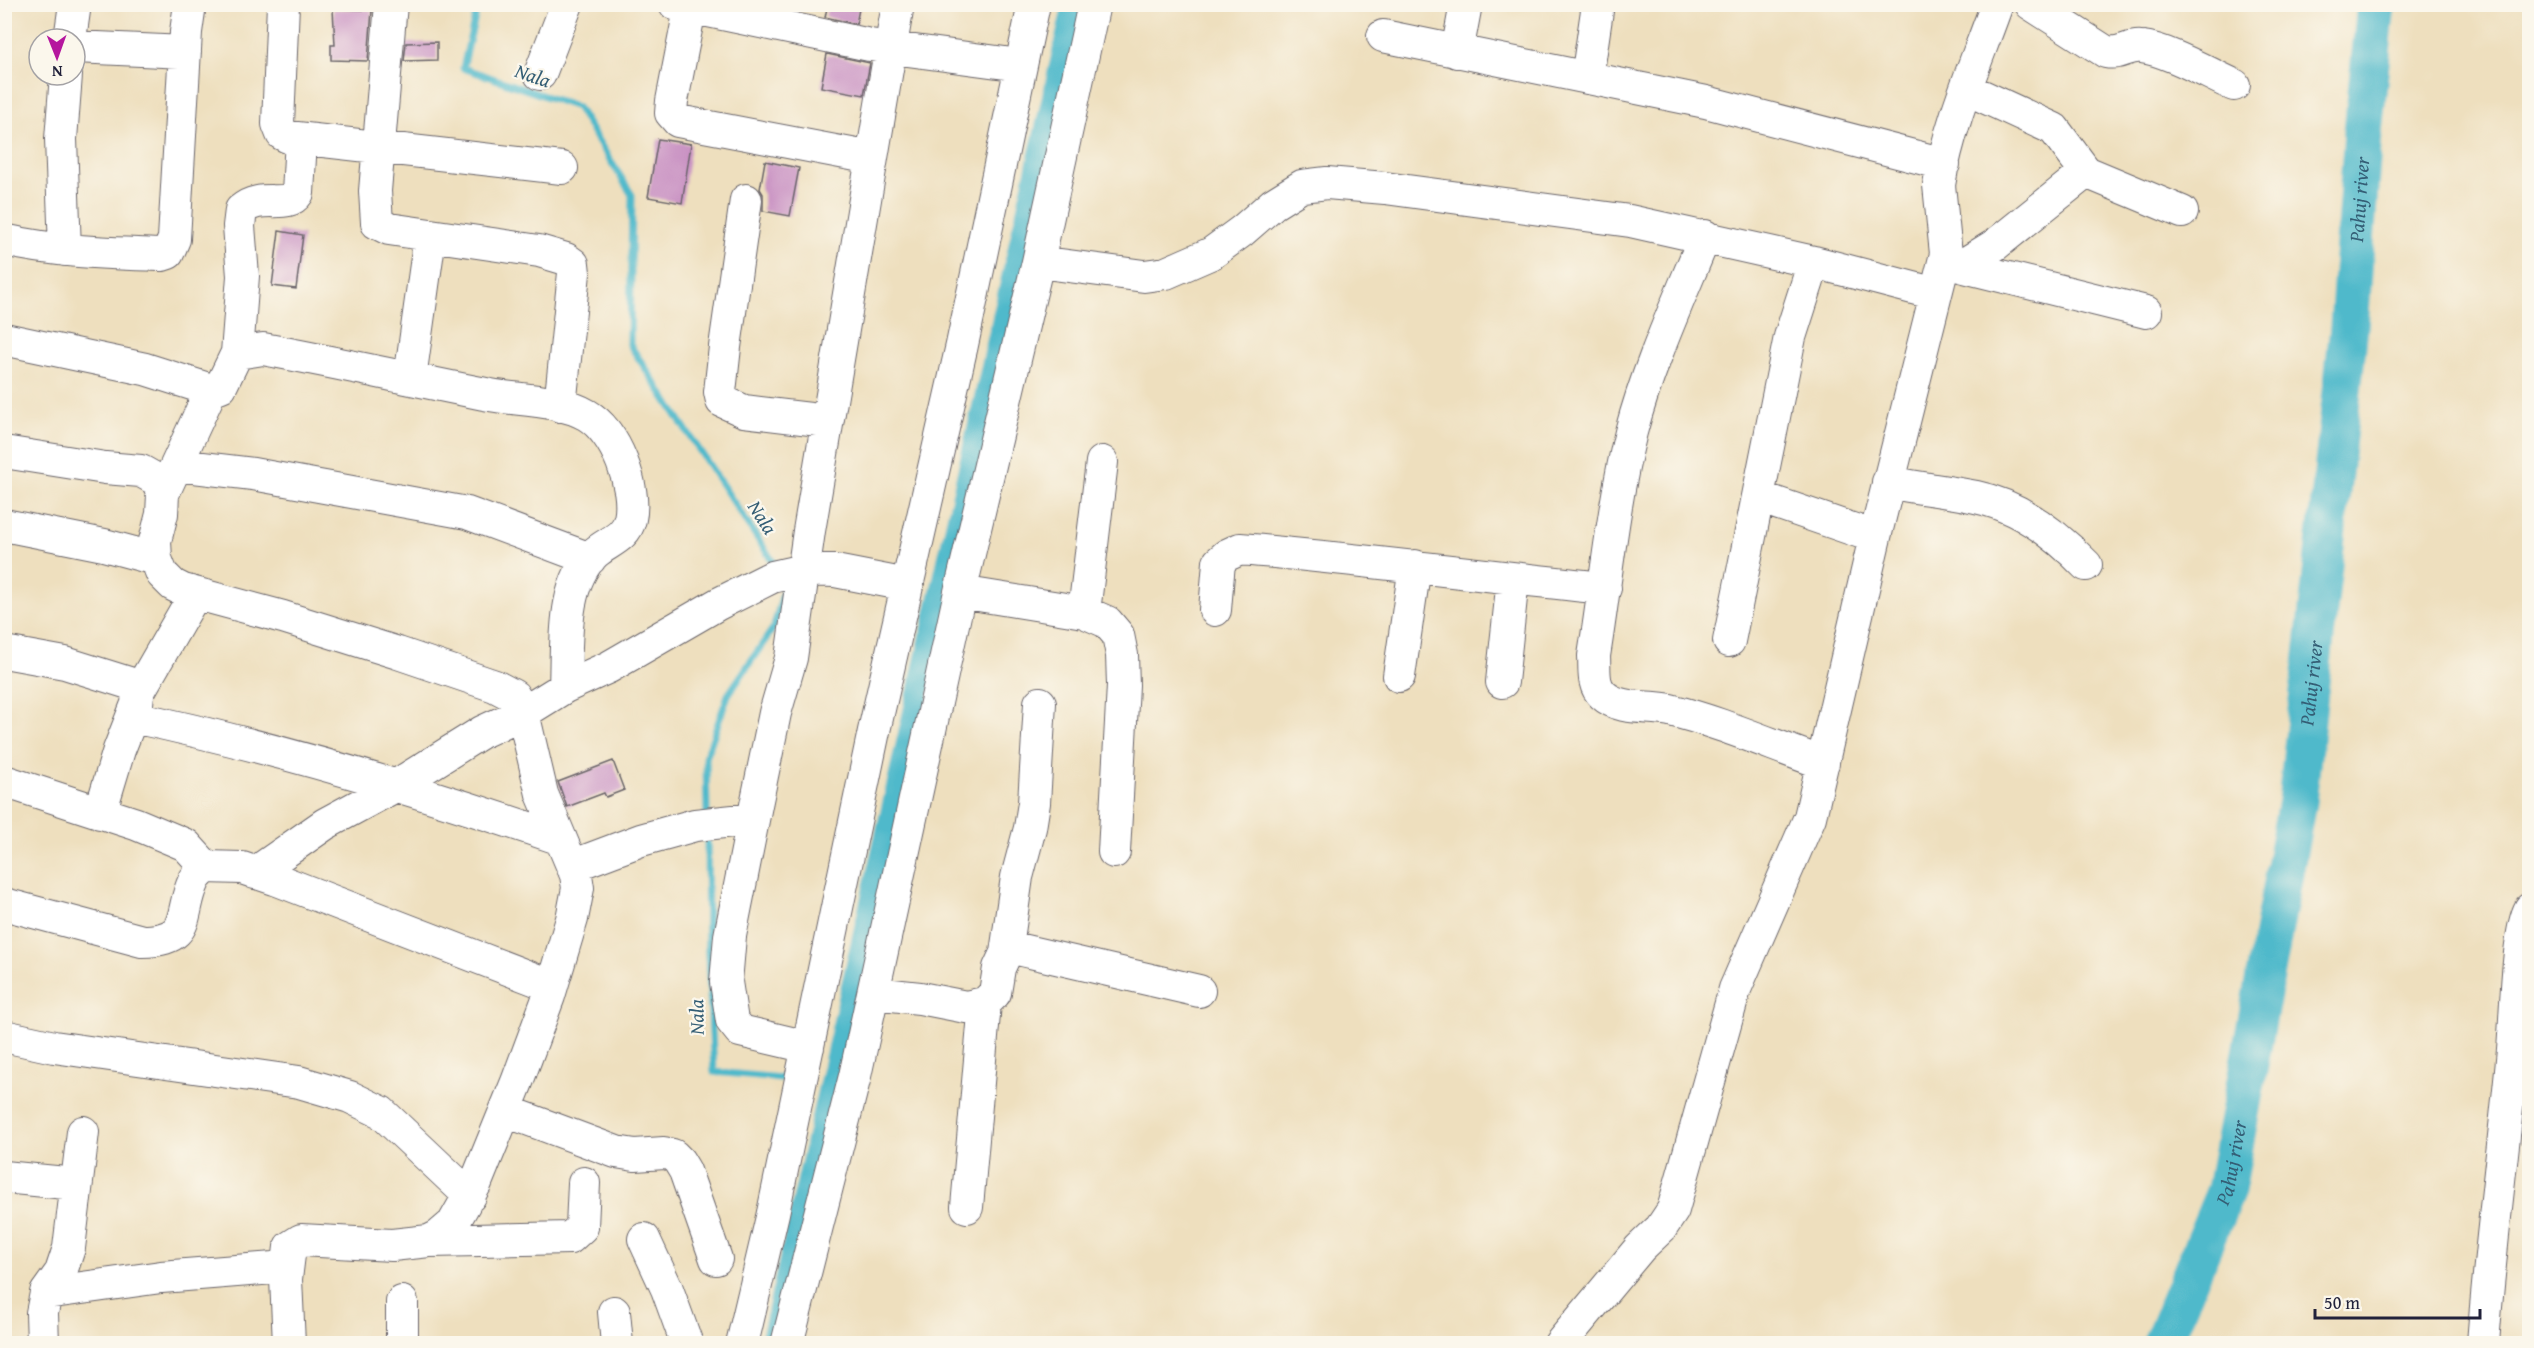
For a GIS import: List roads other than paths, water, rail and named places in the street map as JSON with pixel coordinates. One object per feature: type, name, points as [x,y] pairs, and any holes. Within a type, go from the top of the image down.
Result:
[{"type":"street","points":[[72,27],[75,4]]},
{"type":"street","points":[[4,240],[65,250],[162,255],[168,253],[173,246],[190,4]]},
{"type":"street","points":[[284,4],[278,124],[282,134],[302,139],[562,168]]},
{"type":"street","points":[[391,4],[375,191],[377,223],[388,229],[538,250],[566,259],[573,264],[574,273],[560,406]]},
{"type":"street","points":[[540,74],[567,4]]},
{"type":"street","points":[[806,1057],[740,1031],[732,1021],[726,982],[730,936],[775,713],[791,658],[789,573],[827,421],[898,4]]},
{"type":"street","points":[[742,1344],[773,1213],[906,585],[962,345],[1034,4]]},
{"type":"street","points":[[787,1344],[855,1076],[960,592],[1038,262],[1094,4]]},
{"type":"street","points":[[1456,52],[1466,4]]},
{"type":"street","points":[[1587,78],[1598,4]]},
{"type":"street","points":[[1952,264],[1946,241],[1939,185],[1954,124],[1997,4]]},
{"type":"street","points":[[2031,4],[2106,52],[2118,54],[2140,46],[2234,85]]},
{"type":"street","points":[[872,158],[678,121],[671,113],[682,7],[889,47],[1020,64]]},
{"type":"street","points":[[1383,36],[1706,102],[1944,164]]},
{"type":"street","points":[[87,48],[185,52]]},
{"type":"street","points":[[65,87],[61,139],[65,250]]},
{"type":"street","points":[[1967,89],[2041,121],[2054,129],[2086,172],[2182,212]]},
{"type":"street","points":[[4,339],[145,369],[211,390],[221,387],[237,353],[243,276],[239,226],[241,210],[249,202],[288,201],[295,198],[299,183],[302,139]]},
{"type":"street","points":[[1560,1344],[1640,1248],[1661,1228],[1673,1210],[1735,988],[1810,817],[1888,482],[1936,294],[1952,264],[1995,245],[2086,172]]},
{"type":"street","points":[[1038,262],[1143,276],[1166,273],[1212,254],[1273,204],[1302,186],[1328,183],[1385,188],[1630,220],[1814,262],[1936,294]]},
{"type":"street","points":[[746,200],[725,347],[720,392],[722,401],[744,411],[827,421]]},
{"type":"street","points":[[410,378],[430,236]]},
{"type":"street","points":[[1706,236],[1664,334],[1632,431],[1594,656],[1595,683],[1604,696],[1631,706],[1670,710],[1823,763]]},
{"type":"street","points":[[1729,641],[1790,338],[1814,262]]},
{"type":"street","points":[[1952,264],[2146,312]]},
{"type":"street","points":[[237,353],[263,349],[490,395],[560,406],[587,415],[603,429],[622,460],[629,483],[630,520],[618,539],[595,552],[580,573],[572,595],[568,625],[565,687]]},
{"type":"street","points":[[163,494],[211,390]]},
{"type":"street","points":[[4,452],[141,471],[158,480],[163,494],[162,513],[154,541],[156,559],[162,574],[173,585],[195,594],[295,620],[495,686],[514,696],[523,713],[542,794],[576,875],[578,888],[573,919],[552,986],[506,1111],[470,1196],[453,1224],[429,1241]]},
{"type":"street","points":[[1084,612],[1102,462]]},
{"type":"street","points":[[177,465],[253,474],[467,513],[590,559]]},
{"type":"street","points":[[1888,482],[1978,498],[2013,510],[2065,543],[2086,565]]},
{"type":"street","points":[[1759,497],[1875,537]]},
{"type":"street","points":[[4,525],[104,544],[156,559]]},
{"type":"street","points":[[1215,610],[1219,562],[1240,549],[1605,588]]},
{"type":"street","points":[[1399,676],[1415,566]]},
{"type":"street","points":[[255,873],[325,824],[397,785],[482,732],[523,713],[565,687],[609,667],[718,604],[789,573],[836,571],[906,585]]},
{"type":"street","points":[[1502,682],[1513,579]]},
{"type":"street","points":[[960,592],[1084,612],[1107,622],[1118,635],[1122,655],[1123,685],[1114,852]]},
{"type":"street","points":[[100,813],[119,750],[136,705],[195,594]]},
{"type":"street","points":[[4,652],[65,663],[132,684],[136,705]]},
{"type":"street","points":[[967,1207],[985,1004],[995,993],[999,968],[1006,953],[1017,877],[1030,828],[1034,803],[1040,703]]},
{"type":"street","points":[[136,705],[208,733],[397,785],[567,853],[641,840],[708,824],[753,819]]},
{"type":"street","points":[[4,781],[136,824],[186,845],[206,867]]},
{"type":"street","points":[[4,904],[142,940],[161,940],[183,924],[194,880],[206,867],[231,867],[350,906],[552,986]]},
{"type":"street","points":[[2483,1344],[2489,1259],[2513,1052],[2522,935],[2529,909]]},
{"type":"street","points":[[1006,953],[1017,949],[1030,951],[1199,991]]},
{"type":"street","points":[[873,993],[920,998],[966,1007],[985,1004]]},
{"type":"street","points":[[4,1036],[54,1047],[299,1082],[350,1097],[381,1112],[470,1196]]},
{"type":"street","points":[[506,1111],[616,1152],[635,1155],[664,1153],[673,1155],[685,1171],[716,1259]]},
{"type":"street","points":[[43,1344],[42,1313],[46,1293],[61,1272],[69,1248],[83,1132]]},
{"type":"street","points":[[4,1177],[76,1184]]},
{"type":"street","points":[[289,1344],[287,1267],[290,1247],[301,1240],[392,1245],[429,1241],[570,1238],[582,1227],[584,1183]]},
{"type":"street","points":[[644,1239],[667,1289],[687,1344]]},
{"type":"street","points":[[46,1293],[161,1277],[287,1267]]},
{"type":"street","points":[[402,1302],[402,1344]]},
{"type":"street","points":[[614,1312],[617,1344]]},
{"type":"waterway","name":"Nala","points":[[478,4],[463,68],[577,107],[632,195],[630,345],[777,568]]},
{"type":"waterway","points":[[771,1344],[1074,4]]},
{"type":"waterway","name":"Pahuj river","points":[[2162,1344],[2226,1190],[2297,802],[2349,327],[2363,132],[2376,4]]},
{"type":"waterway","name":"Nala","points":[[707,815],[706,757],[728,695],[774,627],[786,582]]},
{"type":"waterway","name":"Nala","points":[[707,832],[708,952],[714,1072],[792,1079]]}]
